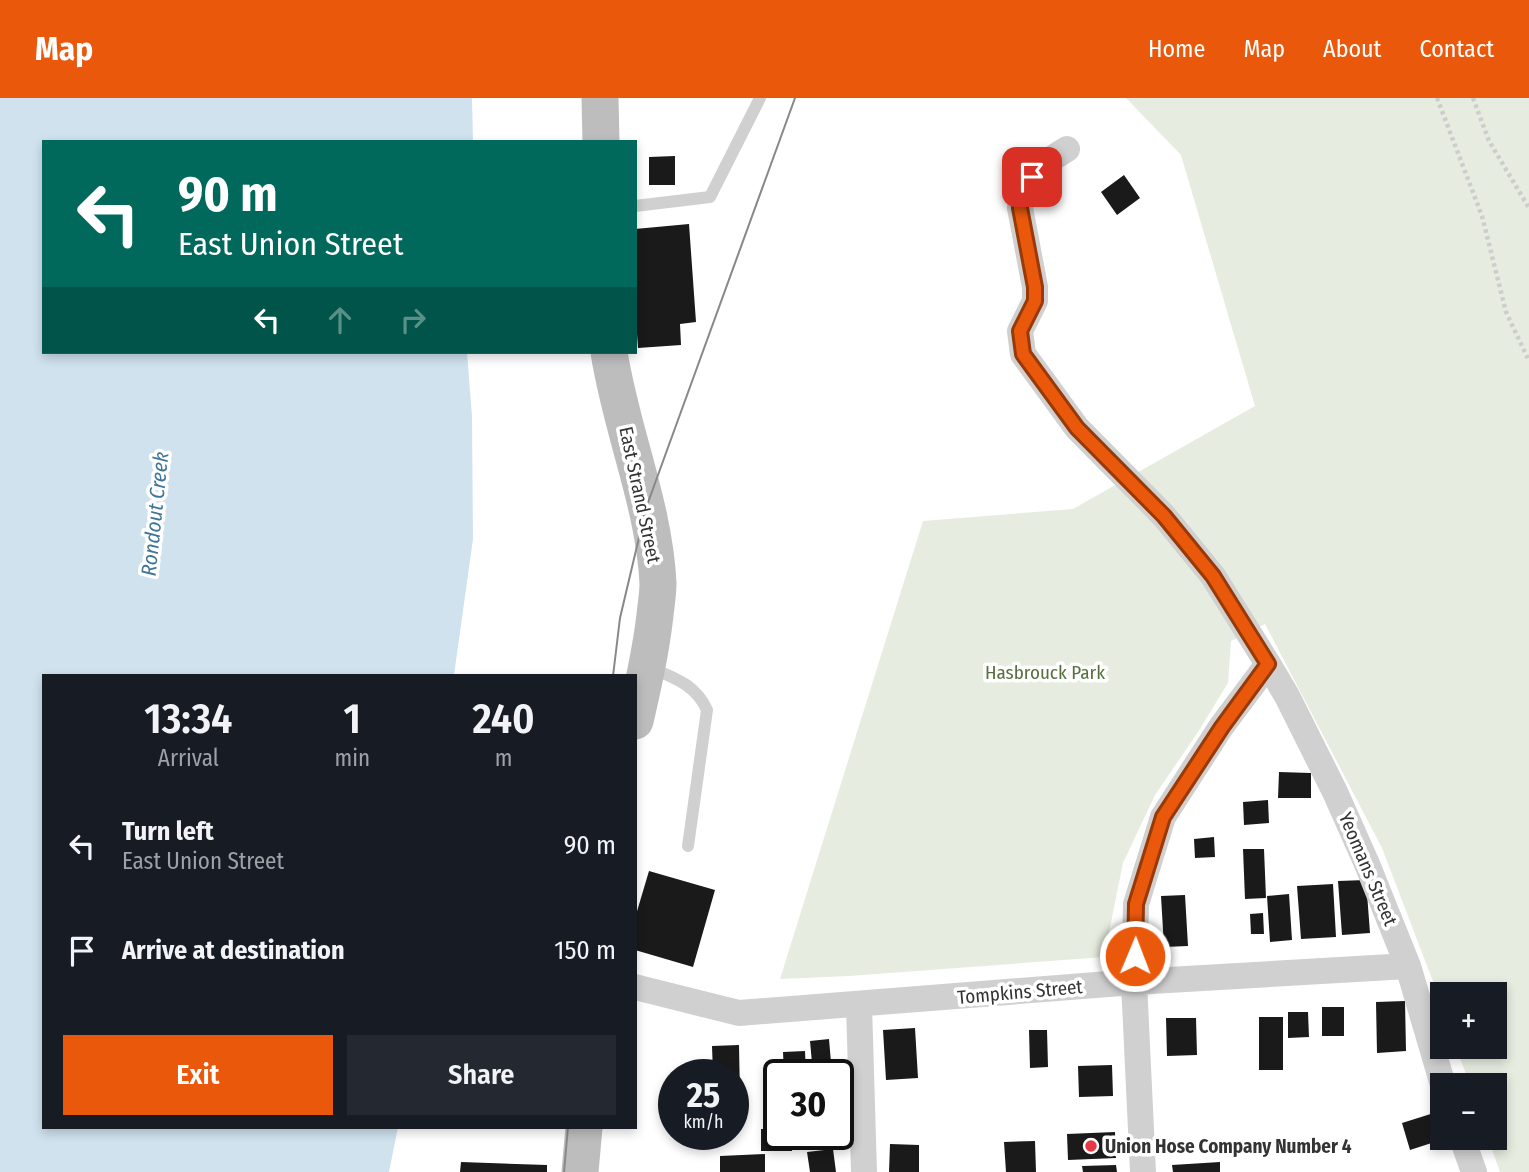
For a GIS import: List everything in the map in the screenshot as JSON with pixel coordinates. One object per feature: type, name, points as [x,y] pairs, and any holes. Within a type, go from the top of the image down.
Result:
[{"type":"street","points":[[600,98],[601,140]]},
{"type":"street","name":"Yeomans Street","points":[[1067,149],[1032,177],[1021,196],[1020,208],[1035,287],[1035,301],[1020,331],[1023,354],[1077,428],[1164,516],[1213,576],[1287,696],[1367,864],[1408,966],[1439,1073]]},
{"type":"street","name":"East Strand Street","points":[[609,354],[613,379],[646,508],[658,586],[651,650],[637,713]]},
{"type":"street","points":[[1143,1172],[1134,982],[1136,904],[1163,817],[1222,727],[1268,664]]},
{"type":"street","name":"Tompkins Street","points":[[637,987],[739,1013],[1134,982],[1408,966]]},
{"type":"street","points":[[859,1005],[864,1172]]},
{"type":"street","points":[[580,1172],[584,1129]]},
{"type":"street","points":[[1466,1150],[1474,1172]]},
{"type":"lane","points":[[637,206],[710,197],[760,98]]},
{"type":"lane","points":[[648,666],[678,679],[701,696],[707,710],[688,846]]},
{"type":"path","points":[[1437,98],[1482,216],[1506,312],[1529,361]]},
{"type":"path","points":[[1473,98],[1489,141],[1529,208]]},
{"type":"green space","name":"Hasbrouck Park","points":[[1126,98],[1529,98],[1529,1172],[1500,1172],[1492,1150],[1507,1150],[1507,1073],[1466,1073],[1460,1059],[1507,1059],[1507,982],[1433,982],[1382,848],[1265,624],[1231,641],[1228,683],[1155,795],[1123,863],[1104,957],[780,979],[923,521],[1073,509],[1255,406],[1181,155]]},
{"type":"water","name":"Rondout Creek","points":[[0,98],[472,98],[473,140],[42,140],[42,354],[467,354],[472,417],[473,539],[454,674],[42,674],[42,1129],[398,1129],[389,1172],[0,1172]]},
{"type":"building","points":[[675,156],[675,185],[649,185],[649,157]]},
{"type":"building","points":[[1124,175],[1140,198],[1117,215],[1101,192]]},
{"type":"building","points":[[689,224],[696,322],[680,324],[681,345],[638,348],[637,229]]},
{"type":"building","points":[[1279,772],[1311,773],[1311,798],[1278,798]]},
{"type":"building","points":[[1268,800],[1269,823],[1244,825],[1243,802]]},
{"type":"building","points":[[1214,837],[1215,857],[1195,858],[1194,839]]},
{"type":"building","points":[[1243,849],[1264,849],[1266,898],[1245,899]]},
{"type":"building","points":[[649,871],[715,890],[693,967],[637,951],[637,911]]},
{"type":"building","points":[[1366,880],[1370,933],[1342,935],[1338,881]]},
{"type":"building","points":[[1333,884],[1336,937],[1301,939],[1297,886]]},
{"type":"building","points":[[1289,894],[1292,940],[1270,942],[1267,896]]},
{"type":"building","points":[[1185,895],[1188,946],[1164,947],[1161,896]]},
{"type":"building","points":[[1263,913],[1264,934],[1251,934],[1250,914]]},
{"type":"building","points":[[1405,1001],[1406,1051],[1377,1053],[1376,1002]]},
{"type":"building","points":[[1322,1007],[1344,1007],[1344,1036],[1322,1036]]},
{"type":"building","points":[[1288,1012],[1308,1012],[1309,1037],[1288,1038]]},
{"type":"building","points":[[1259,1017],[1283,1017],[1283,1070],[1259,1070]]},
{"type":"building","points":[[1166,1018],[1196,1018],[1197,1055],[1167,1056]]},
{"type":"building","points":[[915,1028],[918,1078],[886,1080],[883,1030]]},
{"type":"building","points":[[1029,1030],[1047,1030],[1048,1067],[1030,1068]]},
{"type":"building","points":[[829,1039],[831,1059],[812,1059],[810,1041]]},
{"type":"building","points":[[739,1045],[739,1059],[712,1059],[712,1046]]},
{"type":"building","points":[[805,1051],[805,1059],[783,1059],[783,1052]]},
{"type":"building","points":[[1112,1065],[1113,1096],[1079,1097],[1078,1066]]},
{"type":"building","points":[[1430,1114],[1430,1144],[1410,1150],[1402,1123]]},
{"type":"building","points":[[761,1129],[763,1150],[792,1150],[792,1151],[761,1151]]},
{"type":"building","name":"Union Hose Company Number 4","points":[[1115,1132],[1116,1158],[1068,1160],[1067,1134]]},
{"type":"building","points":[[1035,1141],[1036,1172],[1006,1172],[1004,1142]]},
{"type":"building","points":[[890,1144],[919,1145],[919,1172],[889,1172]]},
{"type":"building","points":[[833,1150],[836,1172],[810,1172],[807,1152]]},
{"type":"building","points":[[765,1154],[765,1172],[720,1172],[720,1156]]},
{"type":"building","points":[[461,1162],[547,1165],[547,1172],[460,1172]]},
{"type":"building","points":[[1220,1162],[1220,1172],[1173,1172],[1172,1165]]},
{"type":"building","points":[[1116,1165],[1117,1172],[1083,1172],[1082,1166]]},
{"type":"tram line","points":[[613,674],[620,618],[646,508],[795,98]]},
{"type":"tram line","points":[[564,1172],[568,1129]]},
{"type":"place","name":"Union Hose Company Number 4","points":[[1091,1146]]},
{"type":"route","points":[[1032,177],[1021,196],[1020,208],[1035,287],[1035,301],[1020,331],[1023,354],[1077,428],[1164,516],[1213,576],[1268,664],[1222,727],[1163,817],[1136,904],[1135,956]]}]
